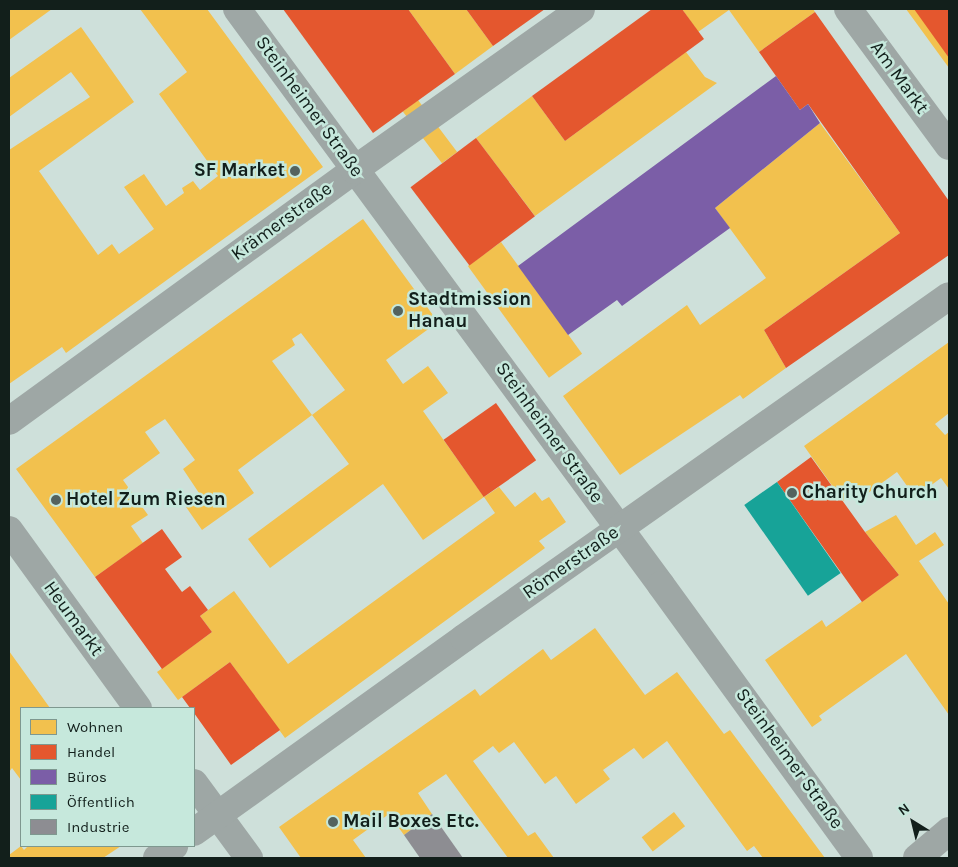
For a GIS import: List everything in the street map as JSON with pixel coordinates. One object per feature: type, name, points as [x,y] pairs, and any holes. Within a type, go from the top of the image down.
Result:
[{"type":"street","name":"Steinheimer Straße","points":[[237,9],[859,858]]},
{"type":"street","name":"Krämerstraße","points":[[9,421],[354,170],[582,9]]},
{"type":"street","name":"Am Markt","points":[[848,9],[949,146]]},
{"type":"street","name":"Römerstraße","points":[[195,831],[619,528],[949,296]]},
{"type":"street","name":"Heumarkt","points":[[9,530],[137,707]]},
{"type":"street","points":[[195,785],[249,858]]},
{"type":"street","points":[[917,858],[949,831]]},
{"type":"street","points":[[156,858],[172,847]]},
{"type":"building: Wohnen","points":[[9,9],[52,9],[9,40]]},
{"type":"building: Wohnen","points":[[140,9],[207,9],[323,167],[66,353],[62,347],[9,384],[9,150],[90,97],[71,72],[9,117],[9,78],[81,27],[134,102],[39,171],[98,255],[112,244],[119,254],[154,229],[124,187],[144,174],[166,206],[184,193],[182,188],[193,181],[200,190],[218,176],[159,94],[187,72]]},
{"type":"building: Wohnen","points":[[408,9],[466,9],[493,46],[455,74]]},
{"type":"building: Wohnen","points":[[682,9],[813,9],[815,12],[759,52],[729,10],[698,32]]},
{"type":"building: Wohnen","points":[[906,9],[949,9],[949,68]]},
{"type":"building: Wohnen","points":[[686,52],[705,77],[717,83],[535,216],[476,138],[532,96],[565,141]]},
{"type":"building: Wohnen","points":[[418,100],[457,152],[442,163],[403,111]]},
{"type":"building: Wohnen","points":[[820,123],[900,233],[764,330],[786,368],[743,399],[740,395],[620,475],[563,396],[687,305],[700,325],[766,278],[715,208]]},
{"type":"building: Wohnen","points":[[363,219],[438,322],[386,360],[403,384],[428,366],[448,393],[423,411],[484,497],[423,540],[383,484],[270,568],[248,539],[349,464],[312,415],[238,470],[254,493],[202,530],[186,507],[201,496],[183,469],[195,460],[165,419],[145,432],[160,453],[123,480],[148,515],[131,526],[143,543],[95,577],[16,469]],"holes":[[[301,333],[345,390],[312,415],[272,361],[295,345],[292,339]]]},
{"type":"building: Wohnen","points":[[501,242],[582,354],[549,378],[468,266]]},
{"type":"building: Wohnen","points":[[949,342],[949,413],[935,424],[945,435],[949,432],[949,489],[941,478],[915,497],[897,472],[868,493],[864,487],[843,501],[804,446]]},
{"type":"building: Wohnen","points":[[499,487],[515,507],[535,492],[542,501],[549,497],[566,522],[539,541],[545,548],[285,738],[230,662],[178,700],[157,672],[212,632],[200,616],[234,591],[288,664],[495,513],[484,497]]},
{"type":"building: Wohnen","points":[[896,515],[916,545],[935,532],[944,545],[919,561],[949,604],[949,715],[906,654],[819,716],[822,720],[812,727],[765,660],[822,620],[826,627],[899,575],[865,532]]},
{"type":"building: Wohnen","points":[[595,628],[645,695],[677,672],[724,734],[730,730],[825,858],[763,858],[754,846],[747,851],[667,741],[643,759],[634,748],[603,770],[610,779],[576,804],[556,776],[545,784],[514,742],[499,753],[493,746],[473,761],[528,836],[535,832],[554,858],[508,858],[446,774],[418,793],[432,814],[404,835],[389,814],[353,840],[366,858],[301,858],[279,827],[475,689],[480,696],[543,649],[551,660]]},
{"type":"building: Wohnen","points":[[9,651],[49,707],[20,707],[20,779],[12,768],[9,772]]},
{"type":"building: Wohnen","points":[[674,812],[685,826],[653,851],[642,837]]},
{"type":"building: Wohnen","points":[[20,847],[24,850],[27,847],[120,847],[103,858],[10,858],[9,855]]},
{"type":"building: Handel","points":[[283,9],[408,9],[455,74],[373,133]]},
{"type":"building: Handel","points":[[466,9],[545,9],[493,46]]},
{"type":"building: Handel","points":[[652,9],[682,9],[704,39],[565,141],[532,96]]},
{"type":"building: Handel","points":[[914,9],[949,9],[949,58]]},
{"type":"building: Handel","points":[[815,12],[949,201],[949,255],[786,368],[764,330],[900,233],[808,104],[800,110],[759,52]]},
{"type":"building: Handel","points":[[476,138],[535,216],[469,266],[411,187]]},
{"type":"building: Handel","points":[[496,403],[536,460],[484,497],[444,440]]},
{"type":"building: Handel","points":[[811,457],[865,532],[899,575],[862,602],[777,482]]},
{"type":"building: Handel","points":[[162,529],[182,557],[165,569],[182,592],[190,586],[208,610],[200,616],[212,632],[162,669],[95,577]]},
{"type":"building: Handel","points":[[230,662],[280,730],[231,765],[195,714],[195,707],[189,707],[182,697]]},
{"type":"building: Büros","points":[[776,76],[800,110],[808,104],[820,123],[715,208],[730,228],[622,306],[617,300],[568,335],[518,266]]},
{"type":"building: Öffentlich","points":[[777,482],[841,573],[808,596],[744,505]]},
{"type":"building: Industrie","points":[[432,814],[463,858],[420,858],[404,835]]},
{"type":"place","name":"SF Market","points":[[295,171]]},
{"type":"place","name":"Stadtmission Hanau","points":[[398,311]]},
{"type":"place","name":"Charity Church","points":[[792,493]]},
{"type":"place","name":"Hotel Zum Riesen","points":[[56,500]]},
{"type":"place","name":"Mail Boxes Etc.","points":[[333,822]]}]
